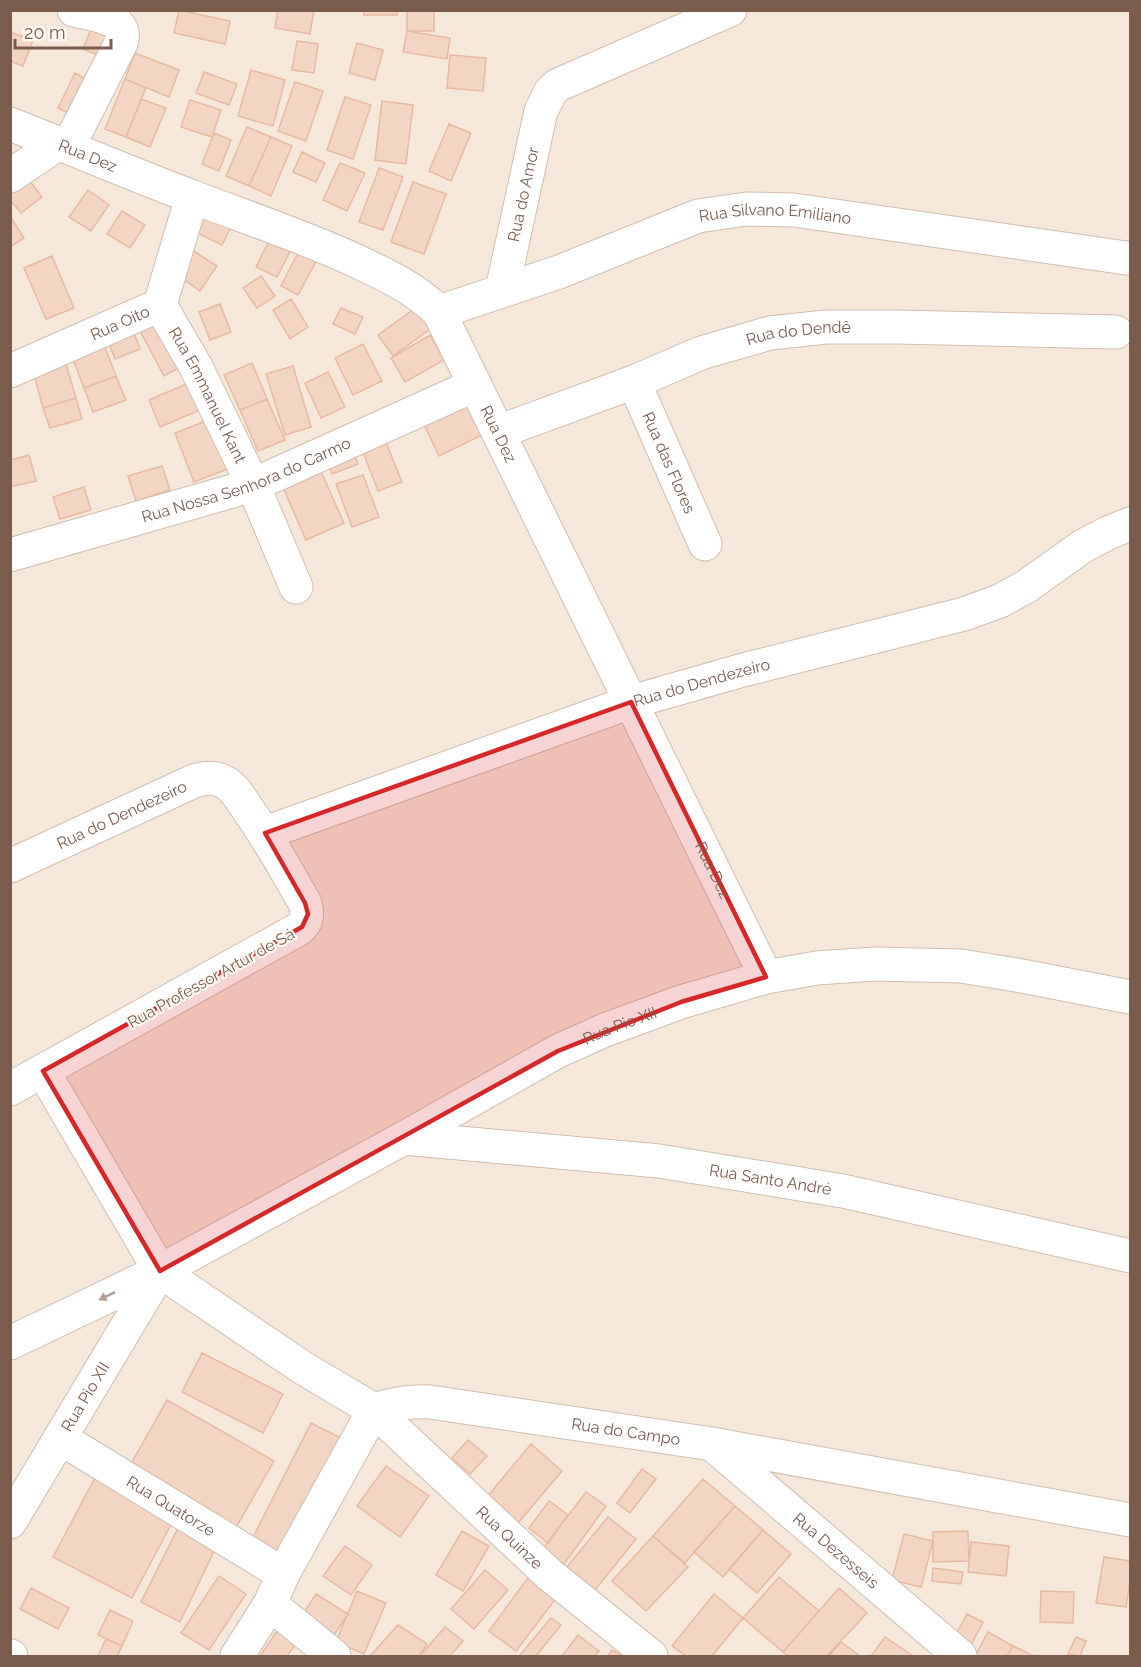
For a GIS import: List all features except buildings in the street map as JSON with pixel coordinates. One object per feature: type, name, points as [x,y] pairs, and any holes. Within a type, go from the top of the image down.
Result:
[{"type":"street","points":[[10,176],[63,145],[122,43],[123,32],[114,21],[74,10]]},
{"type":"street","name":"Rua do Amor","points":[[502,290],[541,111],[551,91],[558,85],[730,10]]},
{"type":"street","name":"Rua Dez","points":[[10,124],[192,197],[313,242],[371,267],[418,293],[439,312],[766,977]]},
{"type":"street","name":"Rua Oito","points":[[10,371],[160,305],[192,197]]},
{"type":"street","name":"Rua Silvano Emiliano","points":[[439,312],[559,272],[698,216],[746,209],[795,210],[1126,258]]},
{"type":"street","name":"Rua Emmanuel Kant","points":[[160,305],[196,367],[254,485],[296,586]]},
{"type":"street","name":"Rua do Dendê","points":[[498,432],[634,382],[701,353],[770,333],[826,327],[1116,332]]},
{"type":"street","name":"Rua das Flores","points":[[634,382],[705,544]]},
{"type":"street","name":"Rua Nossa Senhora do Carmo","points":[[10,555],[254,485],[475,385]]},
{"type":"street","name":"Rua do Dendezeiro","points":[[265,833],[632,702],[743,670],[952,617],[1000,601],[1027,586],[1083,546],[1131,524]]},
{"type":"street","name":"Rua do Dendezeiro","points":[[10,866],[194,780],[216,779],[233,788]]},
{"type":"street","name":"Rua Professor Artur de Sá","points":[[10,1089],[302,927],[308,914],[305,903],[265,833],[233,788]]},
{"type":"street","name":"Rua Pio XII","points":[[10,1343],[160,1271],[558,1051],[605,1030],[681,1002],[766,977],[817,968],[875,964],[961,966],[1131,997]]},
{"type":"street","points":[[43,1071],[160,1271],[303,1368],[374,1410],[283,1574],[270,1604],[237,1656]]},
{"type":"street","name":"Rua Santo André","points":[[404,1138],[670,1162],[843,1191],[1131,1256]]},
{"type":"street","name":"Rua Pio XII","points":[[10,1522],[160,1271]]},
{"type":"street","name":"Rua do Campo","points":[[374,1410],[407,1401],[430,1402],[712,1444],[1131,1520]]},
{"type":"street","name":"Rua Quinze","points":[[374,1410],[550,1575],[651,1656]]},
{"type":"street","name":"Rua Quatorze","points":[[60,1437],[283,1574]]},
{"type":"street","name":"Rua Dezesseis","points":[[712,1444],[960,1656]]},
{"type":"street","points":[[270,1604],[334,1656]]},
{"type":"highlighted area","points":[[631,702],[766,977],[681,1002],[558,1051],[160,1271],[43,1071],[302,927],[308,914],[305,903],[265,833]]},
{"type":"shaded area","points":[[11,11],[1130,11],[1130,1656],[11,1656]]}]
